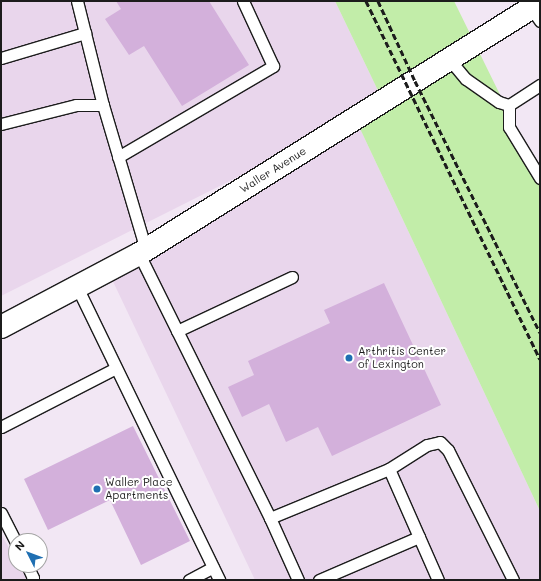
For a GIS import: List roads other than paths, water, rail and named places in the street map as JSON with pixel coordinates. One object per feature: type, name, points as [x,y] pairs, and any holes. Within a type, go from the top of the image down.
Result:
[{"type":"main road","name":"Waller Avenue","points":[[1,327],[142,252],[450,59],[537,10]]},
{"type":"lane","points":[[78,1],[103,105],[142,252],[177,331],[270,518],[298,580]]},
{"type":"lane","points":[[118,157],[273,66],[243,1]]},
{"type":"lane","points":[[1,58],[85,33]]},
{"type":"lane","points":[[450,59],[466,79],[499,102],[509,105],[540,86]]},
{"type":"lane","points":[[1,124],[76,105],[103,105]]},
{"type":"lane","points":[[509,105],[509,127],[540,178]]},
{"type":"lane","points":[[177,331],[292,277]]},
{"type":"lane","points":[[77,287],[219,580]]},
{"type":"lane","points":[[1,427],[116,368]]},
{"type":"lane","points":[[270,518],[389,469],[427,445],[440,442],[448,450],[513,580]]},
{"type":"lane","points":[[389,469],[438,580]]},
{"type":"lane","points":[[1,513],[11,533]]},
{"type":"lane","points":[[320,580],[419,537]]},
{"type":"lane","points":[[188,580],[213,567]]},
{"type":"railway","points":[[366,1],[540,359]]},
{"type":"railway","points":[[378,1],[415,81],[540,333]]},
{"type":"place","name":"Arthritis Center of Lexington","points":[[349,358]]},
{"type":"place","name":"Waller Place Apartments","points":[[97,489]]}]
